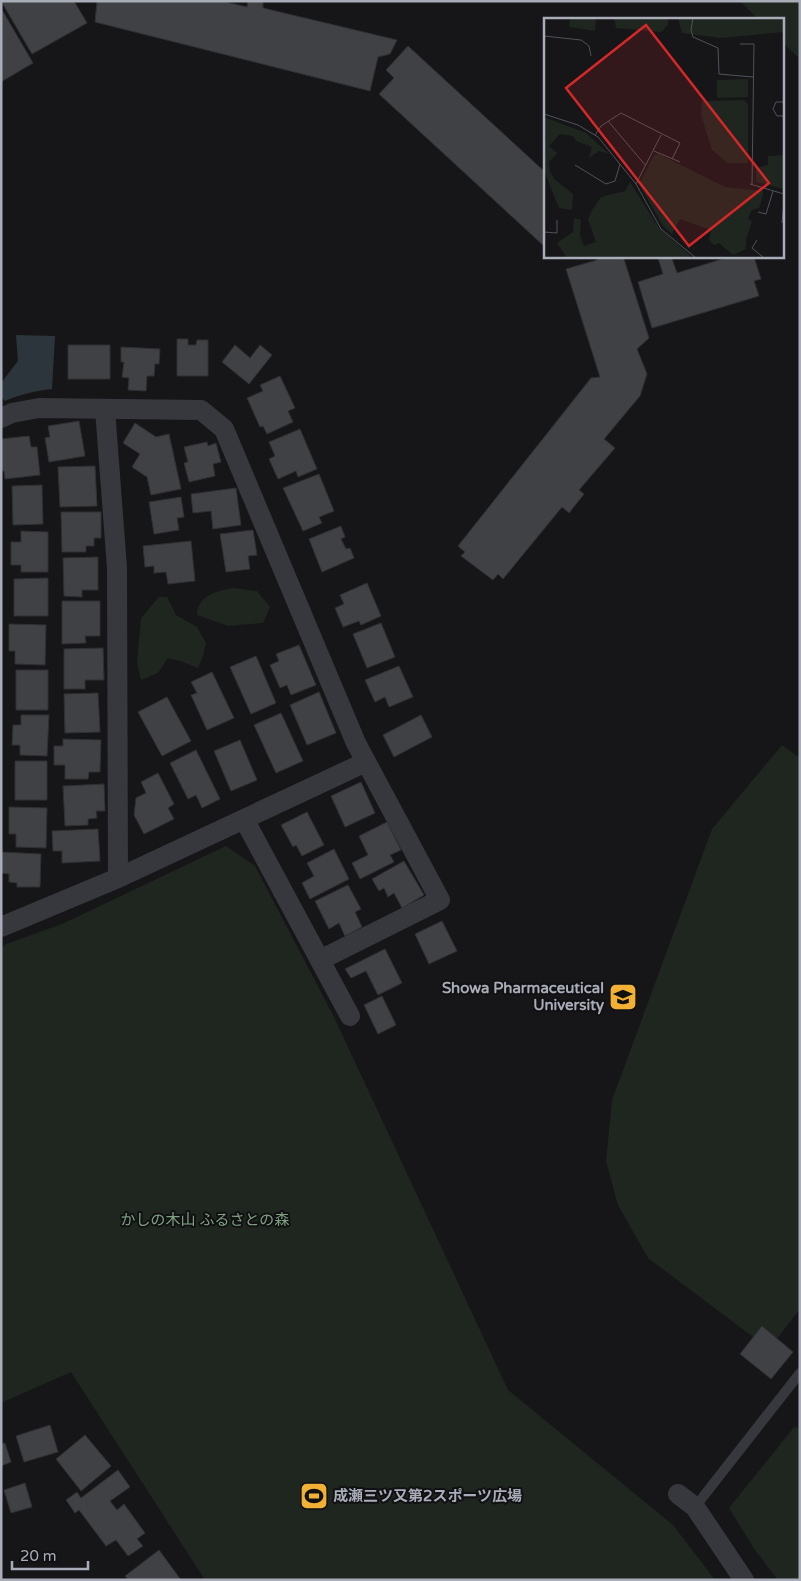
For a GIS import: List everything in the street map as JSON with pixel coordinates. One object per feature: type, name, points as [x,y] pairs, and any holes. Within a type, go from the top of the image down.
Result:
[{"type":"street","points":[[1,418],[12,413],[39,408],[201,410],[224,429],[366,762],[440,900],[320,960]]},
{"type":"street","points":[[105,409],[117,568],[118,878]]},
{"type":"street","points":[[1,927],[118,878],[366,762]]},
{"type":"street","points":[[244,819],[350,1016]]},
{"type":"street","points":[[678,1494],[695,1506],[744,1580]]},
{"type":"lane","points":[[695,1506],[800,1374]]},
{"type":"green space","points":[[740,1],[800,1],[800,59],[784,44],[784,18],[757,18]]},
{"type":"green space","points":[[233,588],[257,591],[270,607],[263,623],[228,626],[197,615],[201,603],[209,595]]},
{"type":"green space","points":[[159,597],[167,597],[176,615],[197,627],[206,643],[198,668],[168,658],[158,673],[141,680],[137,663],[141,618]]},
{"type":"green space","points":[[782,745],[800,758],[800,1309],[769,1349],[648,1258],[618,1205],[606,1161],[612,1100],[712,829]]},
{"type":"green space","name":"かしの木山 ふるさとの森","points":[[226,846],[255,866],[334,1017],[508,1390],[673,1525],[715,1580],[205,1580],[71,1372],[1,1403],[1,948],[6,944],[62,924]]},
{"type":"green space","points":[[794,1427],[800,1429],[800,1580],[778,1580],[755,1550],[729,1508]]},
{"type":"shaded area","points":[[16,335],[55,336],[52,389],[28,393],[5,401],[1,397],[1,383],[18,361]]},
{"type":"building","points":[[1,1],[74,1],[87,23],[32,54]]},
{"type":"building","points":[[95,1],[222,1],[247,7],[248,1],[263,1],[263,8],[397,40],[390,54],[378,57],[370,91],[95,22],[97,2]]},
{"type":"building","points":[[1,8],[33,63],[1,82]]},
{"type":"building","points":[[408,46],[544,171],[544,246],[379,94],[394,78],[386,70]]},
{"type":"building","points":[[596,258],[624,258],[649,338],[637,349],[647,374],[640,396],[604,439],[615,448],[579,490],[584,494],[569,513],[562,507],[503,579],[498,574],[493,580],[461,556],[465,552],[458,546],[591,378],[600,377],[566,269],[597,260]]},
{"type":"building","points":[[658,258],[672,258],[677,273],[726,258],[754,258],[761,279],[754,281],[759,296],[652,328],[638,282],[663,274]]},
{"type":"building","points":[[177,339],[188,339],[188,345],[196,345],[197,340],[208,340],[208,376],[177,376]]},
{"type":"building","points":[[68,345],[110,345],[110,379],[68,379]]},
{"type":"building","points":[[235,345],[250,358],[260,345],[272,355],[249,384],[222,362]]},
{"type":"building","points":[[121,347],[160,349],[159,364],[155,364],[154,376],[147,376],[146,391],[128,390],[129,378],[122,377],[124,362],[121,362]]},
{"type":"building","points":[[280,376],[295,408],[288,411],[293,422],[267,434],[263,426],[260,427],[247,398],[263,391],[260,385]]},
{"type":"building","points":[[79,421],[85,456],[49,462],[45,438],[50,437],[48,426]]},
{"type":"building","points":[[135,423],[156,437],[169,434],[181,489],[151,495],[147,477],[132,467],[140,454],[123,443]]},
{"type":"building","points":[[300,429],[317,469],[298,477],[296,471],[278,479],[269,459],[275,456],[269,442]]},
{"type":"building","points":[[29,436],[31,447],[37,447],[40,475],[5,479],[4,471],[1,471],[1,439]]},
{"type":"building","points":[[207,442],[208,446],[216,443],[221,462],[213,464],[215,476],[189,482],[184,463],[188,462],[184,447]]},
{"type":"building","points":[[95,466],[97,506],[60,507],[58,467]]},
{"type":"building","points":[[319,474],[334,511],[319,517],[322,523],[303,531],[283,488]]},
{"type":"building","points":[[42,485],[43,524],[13,525],[12,486]]},
{"type":"building","points":[[236,488],[241,525],[213,529],[211,511],[193,513],[191,494]]},
{"type":"building","points":[[181,497],[184,517],[177,518],[179,530],[154,534],[149,502]]},
{"type":"building","points":[[61,512],[101,512],[101,538],[94,538],[94,546],[86,546],[86,552],[62,552]]},
{"type":"building","points":[[341,526],[345,537],[341,539],[346,549],[350,548],[354,558],[322,572],[309,539]]},
{"type":"building","points":[[253,530],[257,555],[248,556],[250,569],[226,572],[220,534]]},
{"type":"building","points":[[21,531],[48,532],[48,572],[21,572],[21,565],[11,565],[11,542],[21,542]]},
{"type":"building","points":[[191,541],[195,581],[168,584],[166,572],[154,573],[154,566],[145,567],[143,546]]},
{"type":"building","points":[[98,557],[98,590],[82,590],[82,597],[64,596],[63,558]]},
{"type":"building","points":[[48,578],[48,616],[14,616],[14,579]]},
{"type":"building","points":[[367,583],[381,616],[361,625],[359,621],[343,627],[335,608],[344,604],[340,595]]},
{"type":"building","points":[[62,601],[100,601],[100,636],[85,636],[86,643],[62,644]]},
{"type":"building","points":[[381,623],[395,657],[367,668],[353,634]]},
{"type":"building","points":[[9,624],[46,625],[45,665],[15,664],[15,651],[9,651]]},
{"type":"building","points":[[299,645],[316,685],[291,695],[287,685],[280,688],[270,665],[279,661],[276,654]]},
{"type":"building","points":[[103,648],[104,680],[85,680],[85,689],[64,689],[64,649]]},
{"type":"building","points":[[256,656],[276,703],[251,714],[230,667]]},
{"type":"building","points":[[399,666],[413,697],[389,707],[385,697],[375,702],[365,680]]},
{"type":"building","points":[[16,670],[48,670],[48,710],[16,710]]},
{"type":"building","points":[[212,672],[234,718],[207,730],[191,695],[197,693],[191,682]]},
{"type":"building","points":[[319,692],[336,733],[307,745],[290,705]]},
{"type":"building","points":[[98,693],[100,732],[65,733],[64,694]]},
{"type":"building","points":[[167,697],[191,741],[162,756],[138,712]]},
{"type":"building","points":[[281,713],[303,761],[276,773],[254,725]]},
{"type":"building","points":[[21,715],[49,715],[47,756],[20,755],[20,745],[12,745],[13,725],[21,725]]},
{"type":"building","points":[[421,715],[432,737],[394,757],[383,735]]},
{"type":"building","points":[[63,739],[101,740],[100,772],[89,772],[88,779],[65,779],[65,765],[54,765],[54,746],[63,746]]},
{"type":"building","points":[[240,740],[257,780],[231,791],[214,751]]},
{"type":"building","points":[[196,750],[220,799],[202,808],[196,795],[188,799],[170,763]]},
{"type":"building","points":[[15,761],[47,761],[47,800],[15,800]]},
{"type":"building","points":[[158,773],[174,804],[168,808],[174,819],[144,834],[134,815],[136,798],[146,793],[141,782]]},
{"type":"building","points":[[361,782],[375,813],[345,827],[331,796]]},
{"type":"building","points":[[104,784],[105,811],[96,811],[97,818],[88,819],[88,825],[65,826],[63,786]]},
{"type":"building","points":[[9,807],[47,808],[46,848],[16,847],[16,834],[9,834]]},
{"type":"building","points":[[307,812],[324,845],[302,856],[296,845],[293,847],[281,825]]},
{"type":"building","points":[[387,822],[401,850],[390,855],[394,862],[360,879],[352,863],[368,855],[359,836]]},
{"type":"building","points":[[98,829],[100,861],[62,863],[62,851],[53,851],[52,831]]},
{"type":"building","points":[[334,849],[349,879],[310,899],[302,883],[314,876],[307,863]]},
{"type":"building","points":[[1,852],[41,854],[40,887],[17,887],[17,883],[9,882],[9,874],[1,873]]},
{"type":"building","points":[[404,861],[424,895],[402,908],[394,893],[388,897],[384,888],[379,891],[372,879]]},
{"type":"building","points":[[348,885],[361,909],[355,912],[362,927],[345,936],[339,923],[329,929],[315,901]]},
{"type":"building","points":[[442,921],[457,951],[429,964],[415,934]]},
{"type":"building","points":[[385,949],[402,983],[378,995],[366,971],[351,978],[345,969]]},
{"type":"building","points":[[382,996],[396,1025],[378,1034],[364,1005]]},
{"type":"building","points":[[762,1326],[793,1352],[771,1379],[740,1354]]},
{"type":"building","points":[[50,1425],[58,1452],[24,1462],[16,1436]]},
{"type":"building","points":[[85,1435],[111,1466],[81,1491],[56,1459]]},
{"type":"building","points":[[5,1443],[11,1462],[1,1466],[1,1444]]},
{"type":"building","points":[[118,1470],[130,1487],[110,1501],[117,1510],[124,1504],[145,1533],[137,1539],[143,1546],[128,1556],[116,1540],[106,1546],[79,1510],[75,1513],[66,1500],[77,1492],[81,1498]]},
{"type":"building","points":[[25,1483],[32,1507],[11,1513],[4,1490]]},
{"type":"building","points":[[159,1550],[181,1580],[128,1580],[125,1576]]},
{"type":"place","name":"Showa Pharmaceutical University","points":[[623,997]]},
{"type":"place","name":"成瀬三ツ又第2スポーツ広場","points":[[314,1496]]}]
